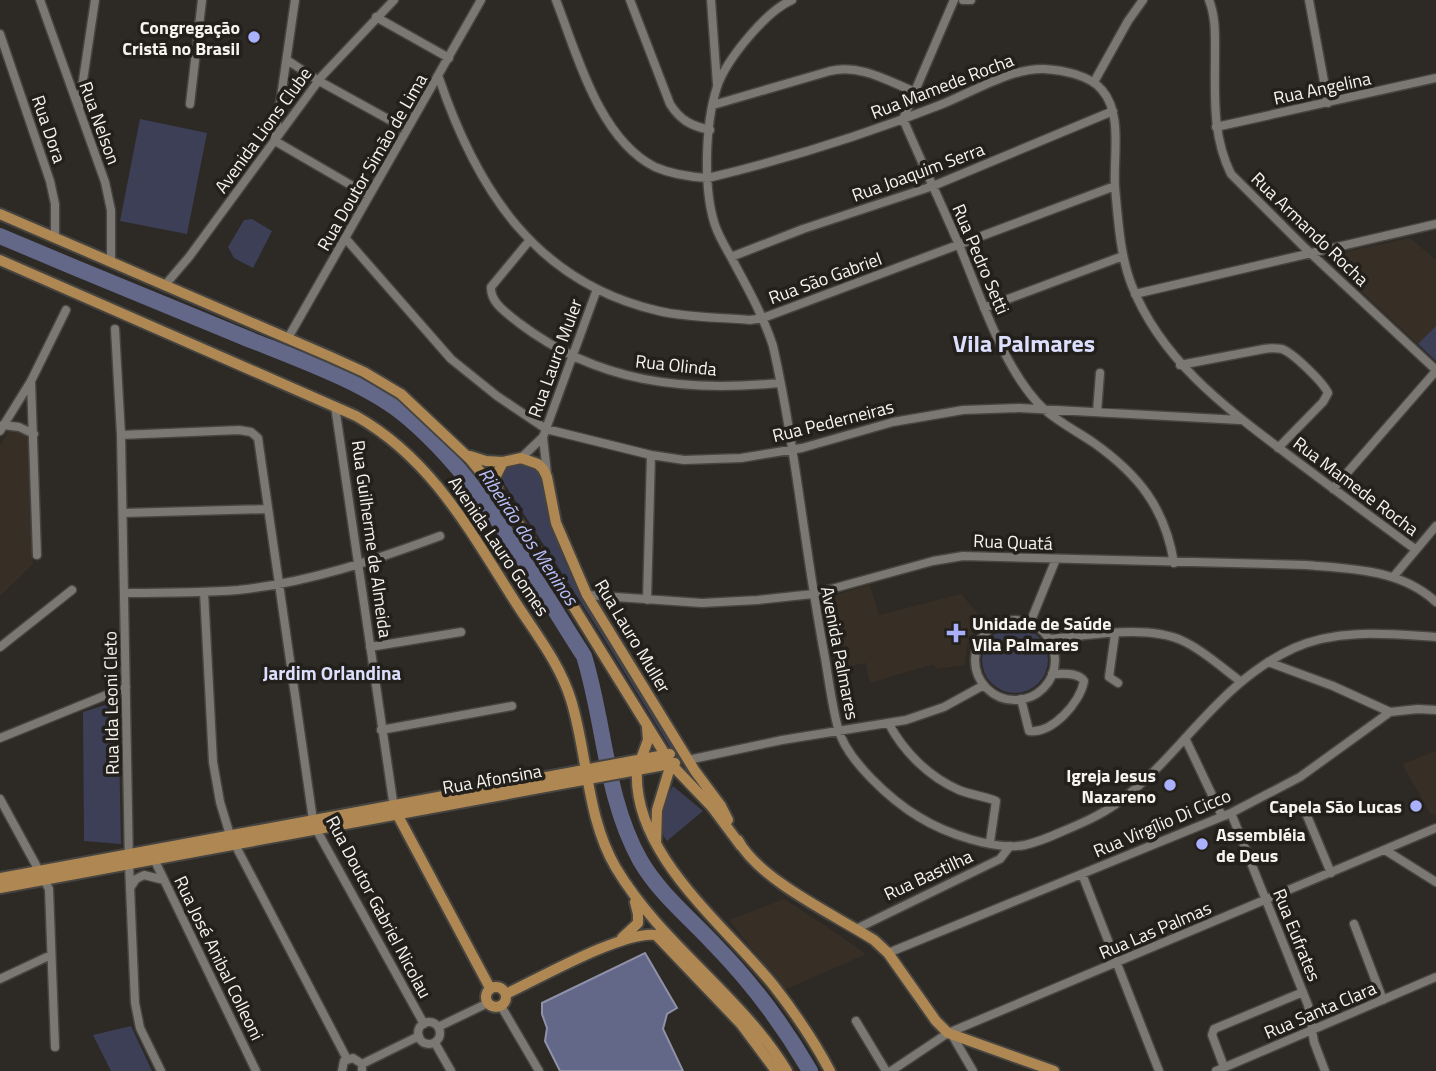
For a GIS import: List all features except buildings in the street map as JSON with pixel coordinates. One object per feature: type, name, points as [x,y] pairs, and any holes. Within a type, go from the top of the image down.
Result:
[{"type":"main road","name":"Avenida Lauro Gomes","points":[[0,214],[364,372],[401,394],[466,454],[486,461],[503,462]]},
{"type":"main road","name":"Avenida Lauro Gomes","points":[[1,264],[335,406],[377,428],[402,447],[426,471],[457,511],[554,662],[576,718],[591,773],[605,844],[631,892],[663,930],[749,1020],[787,1071]]},
{"type":"main road","name":"Rua Lauro Muller","points":[[466,454],[500,496],[567,596],[668,759],[688,784],[712,807],[741,846]]},
{"type":"main road","points":[[500,496],[495,478],[503,462],[522,458],[538,464],[547,477]]},
{"type":"main road","name":"Rua Lauro Muller","points":[[547,477],[556,523],[587,595],[685,755],[720,806],[747,856],[769,875],[874,940],[888,953],[936,1021],[950,1034]]},
{"type":"main road","points":[[646,721],[648,740],[639,765],[638,800],[656,847],[682,881],[773,985],[812,1038],[830,1071]]},
{"type":"main road","name":"Rua Afonsina","points":[[0,888],[43,875],[685,755]]},
{"type":"main road","points":[[656,847],[657,810],[668,759]]},
{"type":"main road","name":"Rua Guilherme de Almeida","points":[[395,810],[490,988]]},
{"type":"main road","name":"Rua Afonsina","points":[[129,859],[154,859],[233,840]]},
{"type":"main road","name":"Rua Afonsina","points":[[0,878],[43,875]]},
{"type":"main road","name":"Avenida Lauro Gomes","points":[[620,940],[636,926],[638,920],[631,892]]},
{"type":"main road","points":[[506,994],[620,940],[652,934],[666,944],[750,1034],[776,1071]]},
{"type":"main road","points":[[500,987],[506,994],[505,1002],[501,1006],[488,1003],[486,994],[490,988],[500,987]]},
{"type":"main road","points":[[950,1034],[1054,1071]]},
{"type":"street","name":"Rua Nelson","points":[[40,0],[109,198],[111,260]]},
{"type":"street","points":[[79,110],[95,0]]},
{"type":"street","points":[[190,104],[202,0]]},
{"type":"street","points":[[295,0],[275,141],[368,195]]},
{"type":"street","name":"Avenida Lions Clube","points":[[165,285],[189,257],[319,81],[376,16],[394,0]]},
{"type":"street","name":"Rua Doutor Simão de Lima","points":[[288,338],[406,129],[439,78],[481,0]]},
{"type":"street","name":"Rua Mamede Rocha","points":[[556,0],[598,108],[619,135],[654,166],[694,177],[708,178],[797,155],[903,119],[1029,70],[1066,72],[1094,82]]},
{"type":"street","points":[[630,0],[670,104],[689,124],[710,130]]},
{"type":"street","points":[[711,0],[717,87]]},
{"type":"street","name":"Avenida Palmares","points":[[792,0],[782,2],[765,17],[726,69],[717,87],[710,130],[709,197],[720,238],[762,318],[773,346],[838,731],[874,782],[899,804],[948,831],[1010,846],[1023,845],[1055,834],[1114,806],[1145,779],[1240,681],[1268,662],[1310,642],[1343,635],[1378,633],[1436,636]]},
{"type":"street","points":[[903,119],[954,0]]},
{"type":"street","points":[[962,0],[971,0]]},
{"type":"street","points":[[1113,111],[1109,99],[1094,82],[1128,21],[1143,0]]},
{"type":"street","name":"Rua Armando Rocha","points":[[1209,0],[1214,26],[1216,127],[1224,159],[1231,174],[1436,371]]},
{"type":"street","points":[[1310,0],[1328,103]]},
{"type":"street","points":[[376,16],[449,58]]},
{"type":"street","name":"Rua Dora","points":[[0,34],[50,181],[55,204],[55,237]]},
{"type":"street","points":[[288,60],[319,81],[406,129]]},
{"type":"street","points":[[713,105],[849,68],[913,91]]},
{"type":"street","name":"Rua São Gabriel","points":[[439,78],[453,121],[490,191],[529,241],[552,260],[597,289],[667,313],[750,320],[762,318],[1115,186]]},
{"type":"street","name":"Rua Angelina","points":[[1216,127],[1436,78]]},
{"type":"street","name":"Rua Mamede Rocha","points":[[1113,111],[1115,186],[1123,256],[1135,294],[1167,348],[1180,365],[1240,420],[1415,549]]},
{"type":"street","name":"Rua Joaquim Serra","points":[[731,257],[803,229],[933,186],[1113,111]]},
{"type":"street","name":"Rua Pedro Setti","points":[[903,119],[984,308],[1013,367],[1045,410],[1108,454],[1146,491],[1165,523],[1174,563]]},
{"type":"street","points":[[1135,294],[1436,224]]},
{"type":"street","name":"Rua Pederneiras","points":[[346,239],[451,359],[545,433],[651,455],[684,460],[741,458],[791,450],[939,412],[1019,408],[1240,420]]},
{"type":"street","name":"Rua Olinda","points":[[529,241],[491,287],[491,294],[494,301],[513,318],[540,339],[571,357],[631,377],[674,383],[744,386],[780,383]]},
{"type":"street","points":[[984,308],[1123,256]]},
{"type":"street","name":"Rua Lauro Muler","points":[[547,477],[545,433],[597,289]]},
{"type":"street","points":[[2,428],[31,381],[66,310]]},
{"type":"street","name":"Rua Ida Leoni Cleto","points":[[115,329],[121,435],[129,859],[137,1018],[161,1071]]},
{"type":"street","points":[[1180,365],[1264,349],[1277,348],[1287,352],[1324,385],[1328,393],[1323,402],[1278,448]]},
{"type":"street","points":[[1333,489],[1436,371]]},
{"type":"street","points":[[1097,412],[1100,373]]},
{"type":"street","points":[[31,381],[37,555]]},
{"type":"street","name":"Rua Guilherme de Almeida","points":[[335,406],[395,810]]},
{"type":"street","points":[[2,428],[19,427],[34,434]]},
{"type":"street","name":"Rua Doutor Gabriel Nicolau","points":[[121,435],[251,432],[258,438],[315,825],[424,1024]]},
{"type":"street","name":"Rua Lauro Muler","points":[[522,458],[545,433]]},
{"type":"street","points":[[647,600],[651,455]]},
{"type":"street","points":[[123,513],[268,509]]},
{"type":"street","points":[[1394,576],[1436,526]]},
{"type":"street","points":[[125,593],[204,592],[279,583],[358,564],[440,536]]},
{"type":"street","name":"Rua Quatá","points":[[587,595],[712,603],[813,594],[946,558],[984,556],[1306,565],[1353,569],[1394,576],[1421,590],[1436,602]]},
{"type":"street","points":[[1030,623],[1056,559]]},
{"type":"street","points":[[0,646],[72,590]]},
{"type":"street","points":[[204,592],[213,762],[220,802],[233,840],[347,1059]]},
{"type":"street","points":[[1012,620],[1030,623],[1049,639],[1055,656],[1052,674],[1037,693],[1021,699],[1005,698],[984,685],[976,668],[977,649],[986,632],[1002,622],[1012,620]]},
{"type":"street","points":[[370,647],[461,632]]},
{"type":"street","points":[[1049,639],[1151,633],[1181,640],[1240,681]]},
{"type":"street","points":[[1115,634],[1109,677],[1118,683]]},
{"type":"street","points":[[1268,662],[1390,712],[1436,710]]},
{"type":"street","points":[[1021,699],[1029,731],[1038,731],[1059,719],[1076,700],[1084,681],[1075,675],[1052,674]]},
{"type":"street","name":"Rua Afonsina","points":[[685,755],[889,723],[936,711],[984,685]]},
{"type":"street","points":[[0,738],[126,687]]},
{"type":"street","points":[[382,730],[512,706]]},
{"type":"street","name":"Rua Virgílio Di Cicco","points":[[888,953],[1226,814],[1300,777],[1390,712]]},
{"type":"street","points":[[889,723],[900,743],[935,775],[959,789],[996,801],[990,842]]},
{"type":"street","name":"Rua Eufrates","points":[[1185,738],[1226,814],[1266,900],[1303,992],[1314,1042],[1325,1071]]},
{"type":"street","points":[[0,799],[49,889],[55,1047]]},
{"type":"street","points":[[1305,811],[1331,873]]},
{"type":"street","name":"Rua Las Palmas","points":[[891,1071],[950,1034],[1436,828]]},
{"type":"street","name":"Rua Bastilha","points":[[856,929],[999,859],[1010,846]]},
{"type":"street","points":[[1385,850],[1436,882]]},
{"type":"street","name":"Rua José Anibal Colleoni","points":[[154,859],[257,1071]]},
{"type":"street","points":[[1082,874],[1159,1071]]},
{"type":"street","points":[[130,888],[136,879],[144,875],[164,880]]},
{"type":"street","points":[[1354,924],[1383,1000]]},
{"type":"street","points":[[0,979],[51,955]]},
{"type":"street","name":"Rua Santa Clara","points":[[1220,1069],[1436,977]]},
{"type":"street","points":[[1220,1069],[1212,1035],[1214,1029],[1303,992]]},
{"type":"street","points":[[438,1027],[488,1003]]},
{"type":"street","points":[[501,1006],[540,1071]]},
{"type":"street","points":[[856,1021],[891,1071]]},
{"type":"street","points":[[433,1023],[438,1027],[440,1034],[435,1043],[425,1043],[419,1036],[424,1024],[433,1023]]},
{"type":"street","name":"Rua Lauro Muller","points":[[950,1034],[973,1071]]},
{"type":"street","points":[[342,1071],[342,1064],[347,1059],[354,1058],[362,1067],[419,1036]]},
{"type":"street","points":[[435,1043],[451,1071]]},
{"type":"shaded area","points":[[140,119],[207,133],[187,234],[120,221]]},
{"type":"shaded area","points":[[252,219],[272,231],[253,268],[234,258],[228,247],[244,220]]},
{"type":"shaded area","points":[[1410,238],[1436,260],[1436,326],[1418,344],[1333,265],[1331,260],[1336,254]]},
{"type":"shaded area","points":[[1436,326],[1436,361],[1418,344]]},
{"type":"shaded area","points":[[10,428],[25,432],[29,437],[33,564],[0,596],[0,446]]},
{"type":"shaded area","points":[[522,462],[541,471],[552,528],[565,562],[675,748],[673,752],[600,632],[500,477],[506,468]]},
{"type":"shaded area","points":[[870,585],[879,615],[961,594],[984,621],[967,644],[965,665],[936,669],[934,664],[870,683],[866,663],[836,669],[825,604],[829,597]]},
{"type":"shaded area","points":[[1008,627],[1022,627],[1034,632],[1043,641],[1048,660],[1046,673],[1039,684],[1022,693],[1008,693],[996,688],[987,679],[982,667],[982,653],[987,641],[996,632]]},
{"type":"shaded area","points":[[118,701],[121,844],[84,841],[83,712]]},
{"type":"shaded area","points":[[1436,751],[1436,816],[1430,813],[1402,764]]},
{"type":"shaded area","points":[[673,786],[703,811],[667,841],[663,835],[661,821]]},
{"type":"shaded area","points":[[784,899],[866,954],[784,990],[729,920]]},
{"type":"shaded area","points":[[645,953],[677,1008],[667,1014],[663,1029],[683,1071],[560,1071],[545,1041],[547,1028],[542,1014],[542,1003]]},
{"type":"shaded area","points":[[131,1026],[152,1071],[111,1071],[93,1035]]},
{"type":"waterway","name":"Ribeirão dos Meninos","points":[[0,236],[350,382],[390,404],[434,442],[459,470],[504,530],[584,656],[612,786],[628,836],[640,860],[665,894],[753,989],[778,1021],[810,1071]]},
{"type":"place","name":"Congregação Cristã no Brasil","points":[[254,37]]},
{"type":"place","name":"Unidade de Saúde Vila Palmares","points":[[956,633]]},
{"type":"place","name":"Igreja Jesus Nazareno","points":[[1170,785]]},
{"type":"place","name":"Capela São Lucas","points":[[1416,806]]},
{"type":"place","name":"Assembléia de Deus","points":[[1202,844]]},
{"type":"district","name":"Vila Palmares","points":[[1024,343]]},
{"type":"district","name":"Jardim Orlandina","points":[[332,672]]}]
